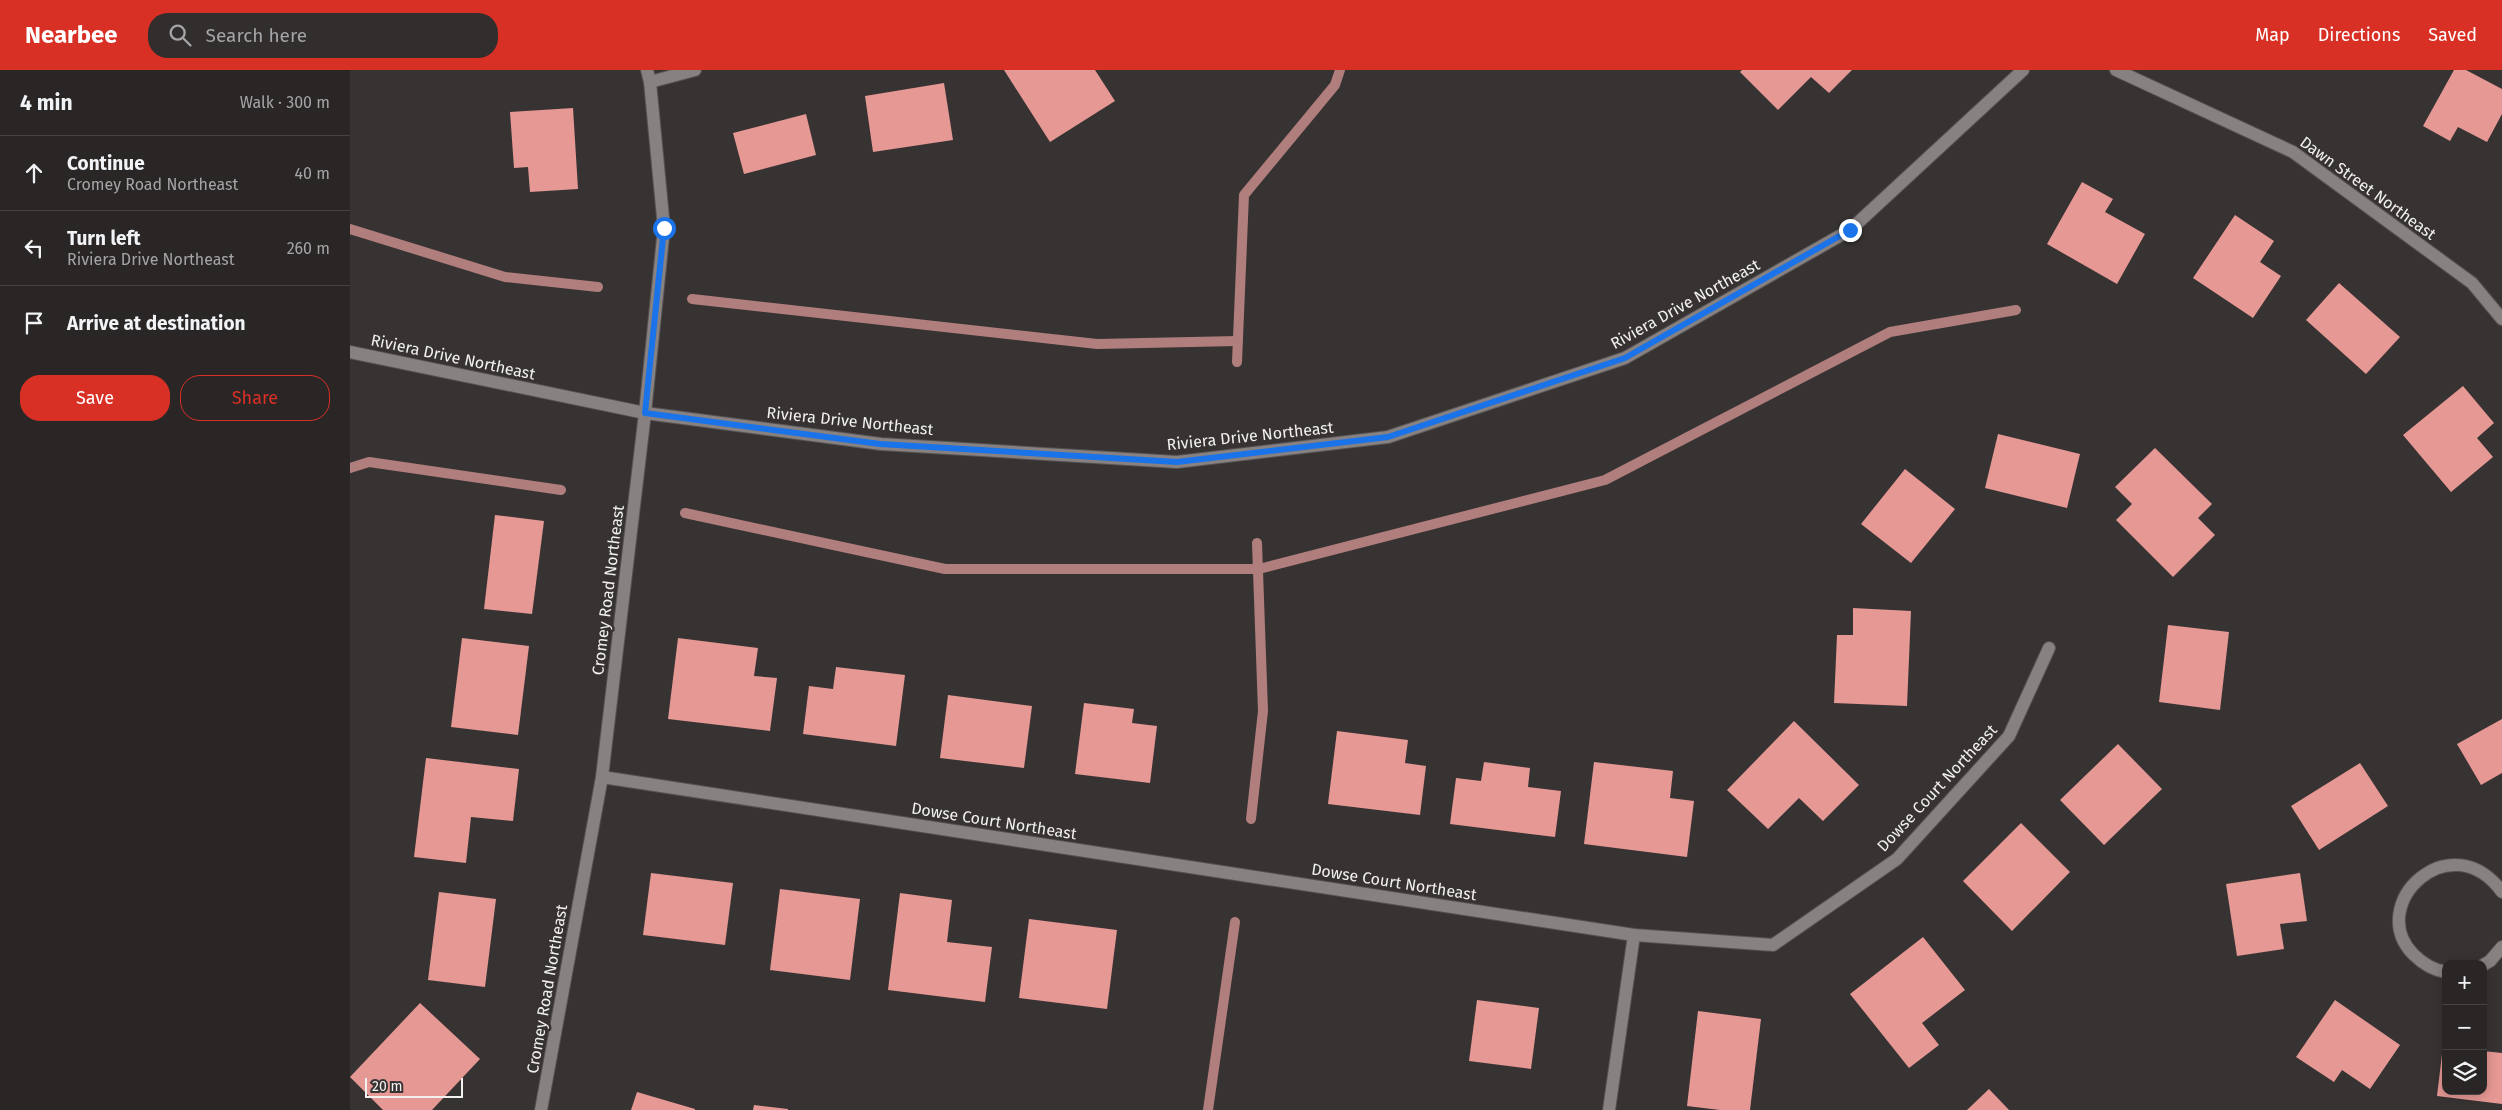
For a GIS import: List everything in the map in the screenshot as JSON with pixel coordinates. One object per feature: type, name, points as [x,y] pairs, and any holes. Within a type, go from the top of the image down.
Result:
[{"type":"street","points":[[648,76],[695,70]]},
{"type":"street","name":"Riviera Drive Northeast","points":[[350,352],[645,413],[880,444],[1177,462],[1388,437],[1625,358],[1842,235],[1850,230],[2023,70]]},
{"type":"street","name":"Dawn Street Northeast","points":[[2116,70],[2293,152],[2472,284],[2502,319]]},
{"type":"street","name":"Cromey Road Northeast","points":[[541,1110],[602,777],[645,413],[664,228],[648,76]]},
{"type":"street","name":"Dowse Court Northeast","points":[[602,777],[1634,935],[1774,945],[1897,859],[2009,736],[2049,648]]},
{"type":"street","points":[[2442,970],[2422,963],[2410,950],[2402,934],[2400,916],[2404,899],[2412,884],[2427,872],[2443,866],[2461,865],[2478,870],[2493,880],[2502,892]]},
{"type":"street","points":[[1609,1110],[1634,935]]},
{"type":"street","points":[[2487,962],[2502,947]]},
{"type":"building","points":[[1004,70],[1095,70],[1115,101],[1050,142]]},
{"type":"building","points":[[1742,70],[1852,70],[1829,93],[1811,77],[1778,110],[1740,72]]},
{"type":"building","points":[[2454,70],[2466,70],[2502,89],[2502,114],[2487,142],[2458,127],[2450,141],[2423,126]]},
{"type":"building","points":[[944,83],[953,140],[873,152],[865,96]]},
{"type":"building","points":[[573,108],[578,189],[530,192],[528,167],[514,168],[510,112]]},
{"type":"building","points":[[806,114],[816,155],[744,174],[733,133]]},
{"type":"building","points":[[2082,182],[2113,199],[2105,212],[2145,234],[2117,284],[2047,244]]},
{"type":"building","points":[[2235,215],[2274,241],[2260,262],[2281,276],[2253,318],[2193,278]]},
{"type":"building","points":[[2339,283],[2400,337],[2366,374],[2306,320]]},
{"type":"building","points":[[2463,386],[2494,423],[2477,438],[2493,457],[2451,492],[2403,435]]},
{"type":"building","points":[[1998,434],[2080,454],[2067,508],[1985,488]]},
{"type":"building","points":[[2155,448],[2212,504],[2198,518],[2215,535],[2173,577],[2116,520],[2132,504],[2115,487]]},
{"type":"building","points":[[1905,469],[1955,509],[1911,563],[1861,524]]},
{"type":"building","points":[[495,515],[544,521],[532,614],[484,609]]},
{"type":"building","points":[[1853,608],[1911,611],[1907,706],[1834,703],[1837,635],[1853,635]]},
{"type":"building","points":[[2168,625],[2229,632],[2220,710],[2159,702]]},
{"type":"building","points":[[462,638],[529,646],[518,735],[451,727]]},
{"type":"building","points":[[678,638],[758,648],[754,676],[777,678],[770,731],[668,719]]},
{"type":"building","points":[[836,667],[905,675],[896,746],[803,734],[809,686],[833,689]]},
{"type":"building","points":[[948,695],[1032,706],[1024,768],[940,758]]},
{"type":"building","points":[[1084,703],[1134,709],[1132,723],[1157,726],[1150,783],[1075,774]]},
{"type":"building","points":[[2502,719],[2502,773],[2481,785],[2457,744]]},
{"type":"building","points":[[1794,721],[1859,785],[1823,821],[1799,798],[1768,829],[1727,790]]},
{"type":"building","points":[[1337,731],[1408,740],[1405,763],[1426,766],[1420,815],[1328,804]]},
{"type":"building","points":[[2118,744],[2162,789],[2104,845],[2060,800]]},
{"type":"building","points":[[426,758],[519,769],[513,821],[471,817],[466,863],[414,857]]},
{"type":"building","points":[[1484,762],[1530,768],[1528,787],[1561,791],[1555,837],[1450,824],[1456,778],[1481,781]]},
{"type":"building","points":[[1594,762],[1673,771],[1670,798],[1694,801],[1687,857],[1584,844]]},
{"type":"building","points":[[2360,763],[2388,806],[2319,850],[2291,806]]},
{"type":"building","points":[[2021,823],[2070,872],[2012,931],[1963,881]]},
{"type":"building","points":[[651,873],[733,883],[725,945],[643,935]]},
{"type":"building","points":[[2300,873],[2307,921],[2280,924],[2284,949],[2237,956],[2226,884]]},
{"type":"building","points":[[780,889],[860,899],[850,980],[770,970]]},
{"type":"building","points":[[439,892],[496,899],[485,987],[428,980]]},
{"type":"building","points":[[900,893],[952,900],[947,942],[992,947],[985,1002],[888,990]]},
{"type":"building","points":[[1029,919],[1117,930],[1107,1009],[1019,998]]},
{"type":"building","points":[[1923,937],[1965,990],[1922,1023],[1939,1045],[1909,1068],[1850,994]]},
{"type":"building","points":[[1477,1000],[1539,1008],[1531,1069],[1469,1061]]},
{"type":"building","points":[[2335,1000],[2400,1045],[2370,1089],[2342,1070],[2334,1082],[2296,1057]]},
{"type":"building","points":[[420,1003],[480,1059],[432,1110],[383,1110],[350,1077]]},
{"type":"building","points":[[1698,1011],[1761,1019],[1750,1110],[1720,1110],[1687,1106]]},
{"type":"building","points":[[2487,1051],[2502,1053],[2502,1104],[2437,1096],[2442,1054],[2442,1095],[2487,1095]]},
{"type":"building","points":[[1989,1089],[2009,1110],[1967,1110]]},
{"type":"building","points":[[637,1092],[695,1109],[695,1110],[631,1110]]},
{"type":"building","points":[[754,1105],[788,1109],[788,1110],[753,1110]]},
{"type":"waterway","points":[[1237,362],[1244,195],[1335,85],[1340,70]]},
{"type":"waterway","points":[[350,229],[505,277],[598,287]]},
{"type":"waterway","points":[[692,299],[1097,344],[1238,341]]},
{"type":"waterway","points":[[685,513],[945,569],[1259,569],[1605,480],[1890,332],[2016,310]]},
{"type":"waterway","points":[[350,468],[369,462],[561,490]]},
{"type":"waterway","points":[[1251,819],[1263,711],[1257,543]]},
{"type":"waterway","points":[[1208,1110],[1235,922]]},
{"type":"route","points":[[664,228],[645,413],[880,444],[1177,462],[1388,437],[1625,358],[1850,230]]}]
